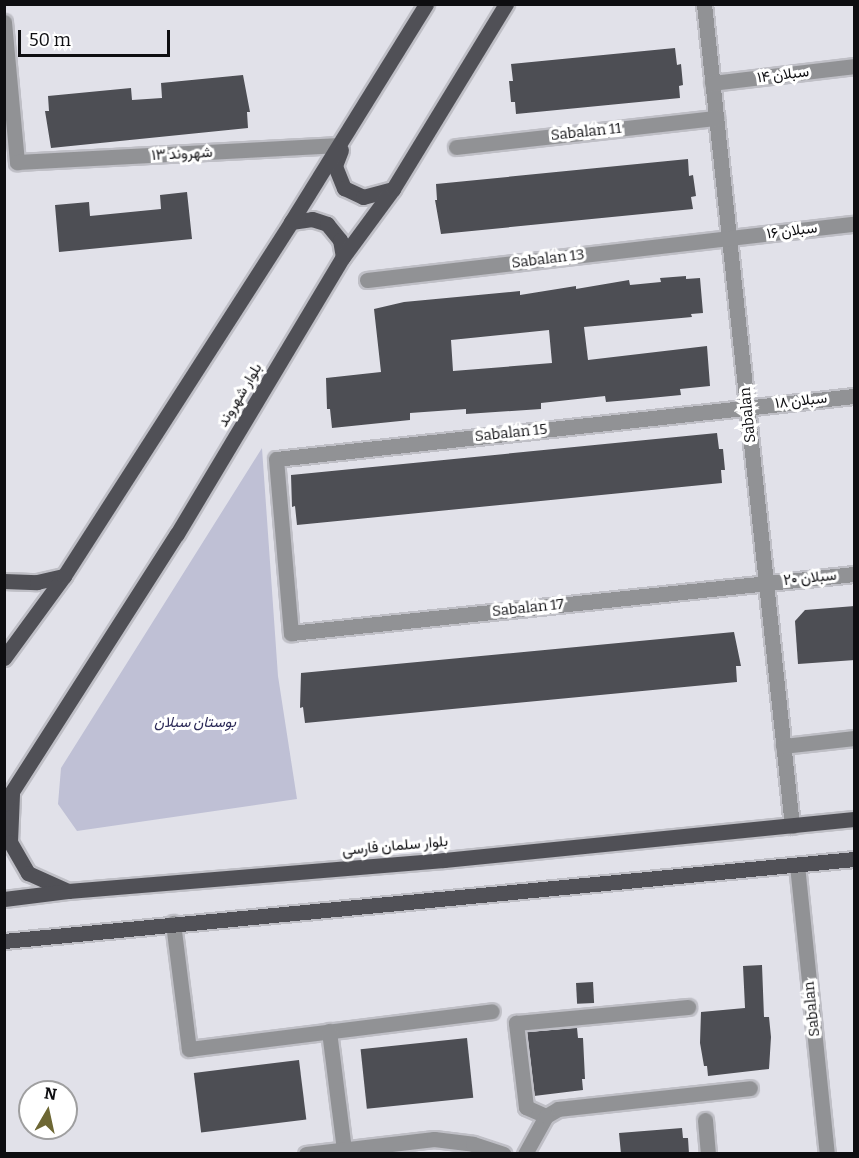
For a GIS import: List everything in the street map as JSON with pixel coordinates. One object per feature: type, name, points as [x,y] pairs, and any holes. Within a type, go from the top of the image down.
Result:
[{"type":"main road","points":[[4,658],[64,576],[343,140],[426,4]]},
{"type":"main road","name":"بلوار شهروند","points":[[8,798],[177,534],[343,257],[393,189],[506,4]]},
{"type":"main road","points":[[343,140],[335,166],[344,188],[363,197],[393,189]]},
{"type":"main road","points":[[291,222],[312,219],[327,224],[340,240],[343,257]]},
{"type":"main road","points":[[4,581],[37,582],[64,576]]},
{"type":"main road","name":"بلوار سلمان فارسی","points":[[8,798],[10,842],[28,873],[68,891],[444,860],[855,819]]},
{"type":"main road","points":[[4,940],[855,859]]},
{"type":"main road","points":[[4,899],[68,891]]},
{"type":"street","name":"Sabalan","points":[[704,4],[792,826]]},
{"type":"street","name":"شهروند ۱۳","points":[[4,22],[17,162],[343,140]]},
{"type":"street","name":"سبلان ۱۴","points":[[712,83],[855,66]]},
{"type":"street","name":"Sabalan 11","points":[[456,147],[716,118]]},
{"type":"street","name":"سبلان ۱۶","points":[[729,238],[855,224]]},
{"type":"street","name":"Sabalan 13","points":[[367,280],[729,238]]},
{"type":"street","name":"سبلان ۱۸","points":[[747,407],[855,396]]},
{"type":"street","name":"Sabalan 15","points":[[291,633],[276,459],[747,407]]},
{"type":"street","name":"سبلان ۲۰","points":[[766,583],[855,574]]},
{"type":"street","name":"Sabalan 17","points":[[291,633],[766,583]]},
{"type":"street","points":[[783,746],[855,738]]},
{"type":"street","name":"Sabalan","points":[[797,865],[827,1154]]},
{"type":"street","points":[[173,923],[189,1049],[492,1011]]},
{"type":"street","points":[[546,1116],[526,1107],[516,1023],[688,1007]]},
{"type":"street","points":[[329,1031],[344,1149]]},
{"type":"street","points":[[525,1154],[546,1116],[558,1109],[750,1088]]},
{"type":"street","points":[[705,1120],[708,1154]]},
{"type":"street","points":[[306,1154],[434,1139],[472,1144],[503,1154]]},
{"type":"green space","name":"بوستان سبلان","points":[[262,448],[278,676],[297,799],[77,831],[58,804],[61,768]]},
{"type":"building","points":[[675,48],[677,65],[681,64],[683,85],[679,86],[680,98],[516,114],[515,102],[511,102],[509,81],[513,81],[511,64]]},
{"type":"building","points":[[243,75],[250,112],[247,112],[248,128],[51,148],[45,111],[49,111],[48,96],[131,88],[132,100],[162,98],[161,83]]},
{"type":"building","points":[[688,159],[689,176],[693,175],[696,196],[691,197],[693,209],[441,234],[435,200],[437,200],[436,184]]},
{"type":"building","points":[[187,192],[192,239],[59,252],[55,205],[89,202],[90,216],[161,209],[160,195]]},
{"type":"building","points":[[686,276],[686,279],[700,278],[703,313],[691,314],[692,317],[584,327],[588,360],[707,346],[710,386],[680,389],[681,395],[606,402],[605,396],[541,403],[541,409],[466,414],[466,409],[410,413],[410,420],[332,428],[330,409],[327,409],[326,378],[381,372],[374,309],[404,302],[520,291],[520,295],[629,280],[630,285],[661,282],[660,278]],"holes":[[[549,330],[552,363],[453,371],[451,340]]]},
{"type":"building","points":[[717,433],[719,449],[723,449],[725,470],[721,470],[722,483],[297,525],[295,506],[292,507],[291,475]]},
{"type":"building","points":[[855,606],[855,660],[798,664],[795,621],[805,610]]},
{"type":"building","points":[[734,632],[741,666],[736,666],[737,682],[305,723],[303,707],[300,708],[301,673]]},
{"type":"building","points":[[762,965],[764,1017],[769,1017],[771,1037],[769,1069],[708,1076],[700,1043],[701,1012],[745,1008],[743,966]]},
{"type":"building","points":[[593,982],[594,1003],[577,1004],[576,983]]},
{"type":"building","points":[[577,1028],[578,1038],[583,1038],[585,1079],[582,1079],[583,1090],[534,1096],[527,1032]]},
{"type":"building","points":[[467,1038],[473,1098],[367,1109],[361,1049]]},
{"type":"building","points":[[299,1060],[306,1120],[201,1132],[194,1073]]},
{"type":"building","points":[[682,1128],[683,1138],[688,1138],[689,1154],[621,1154],[619,1133]]}]
